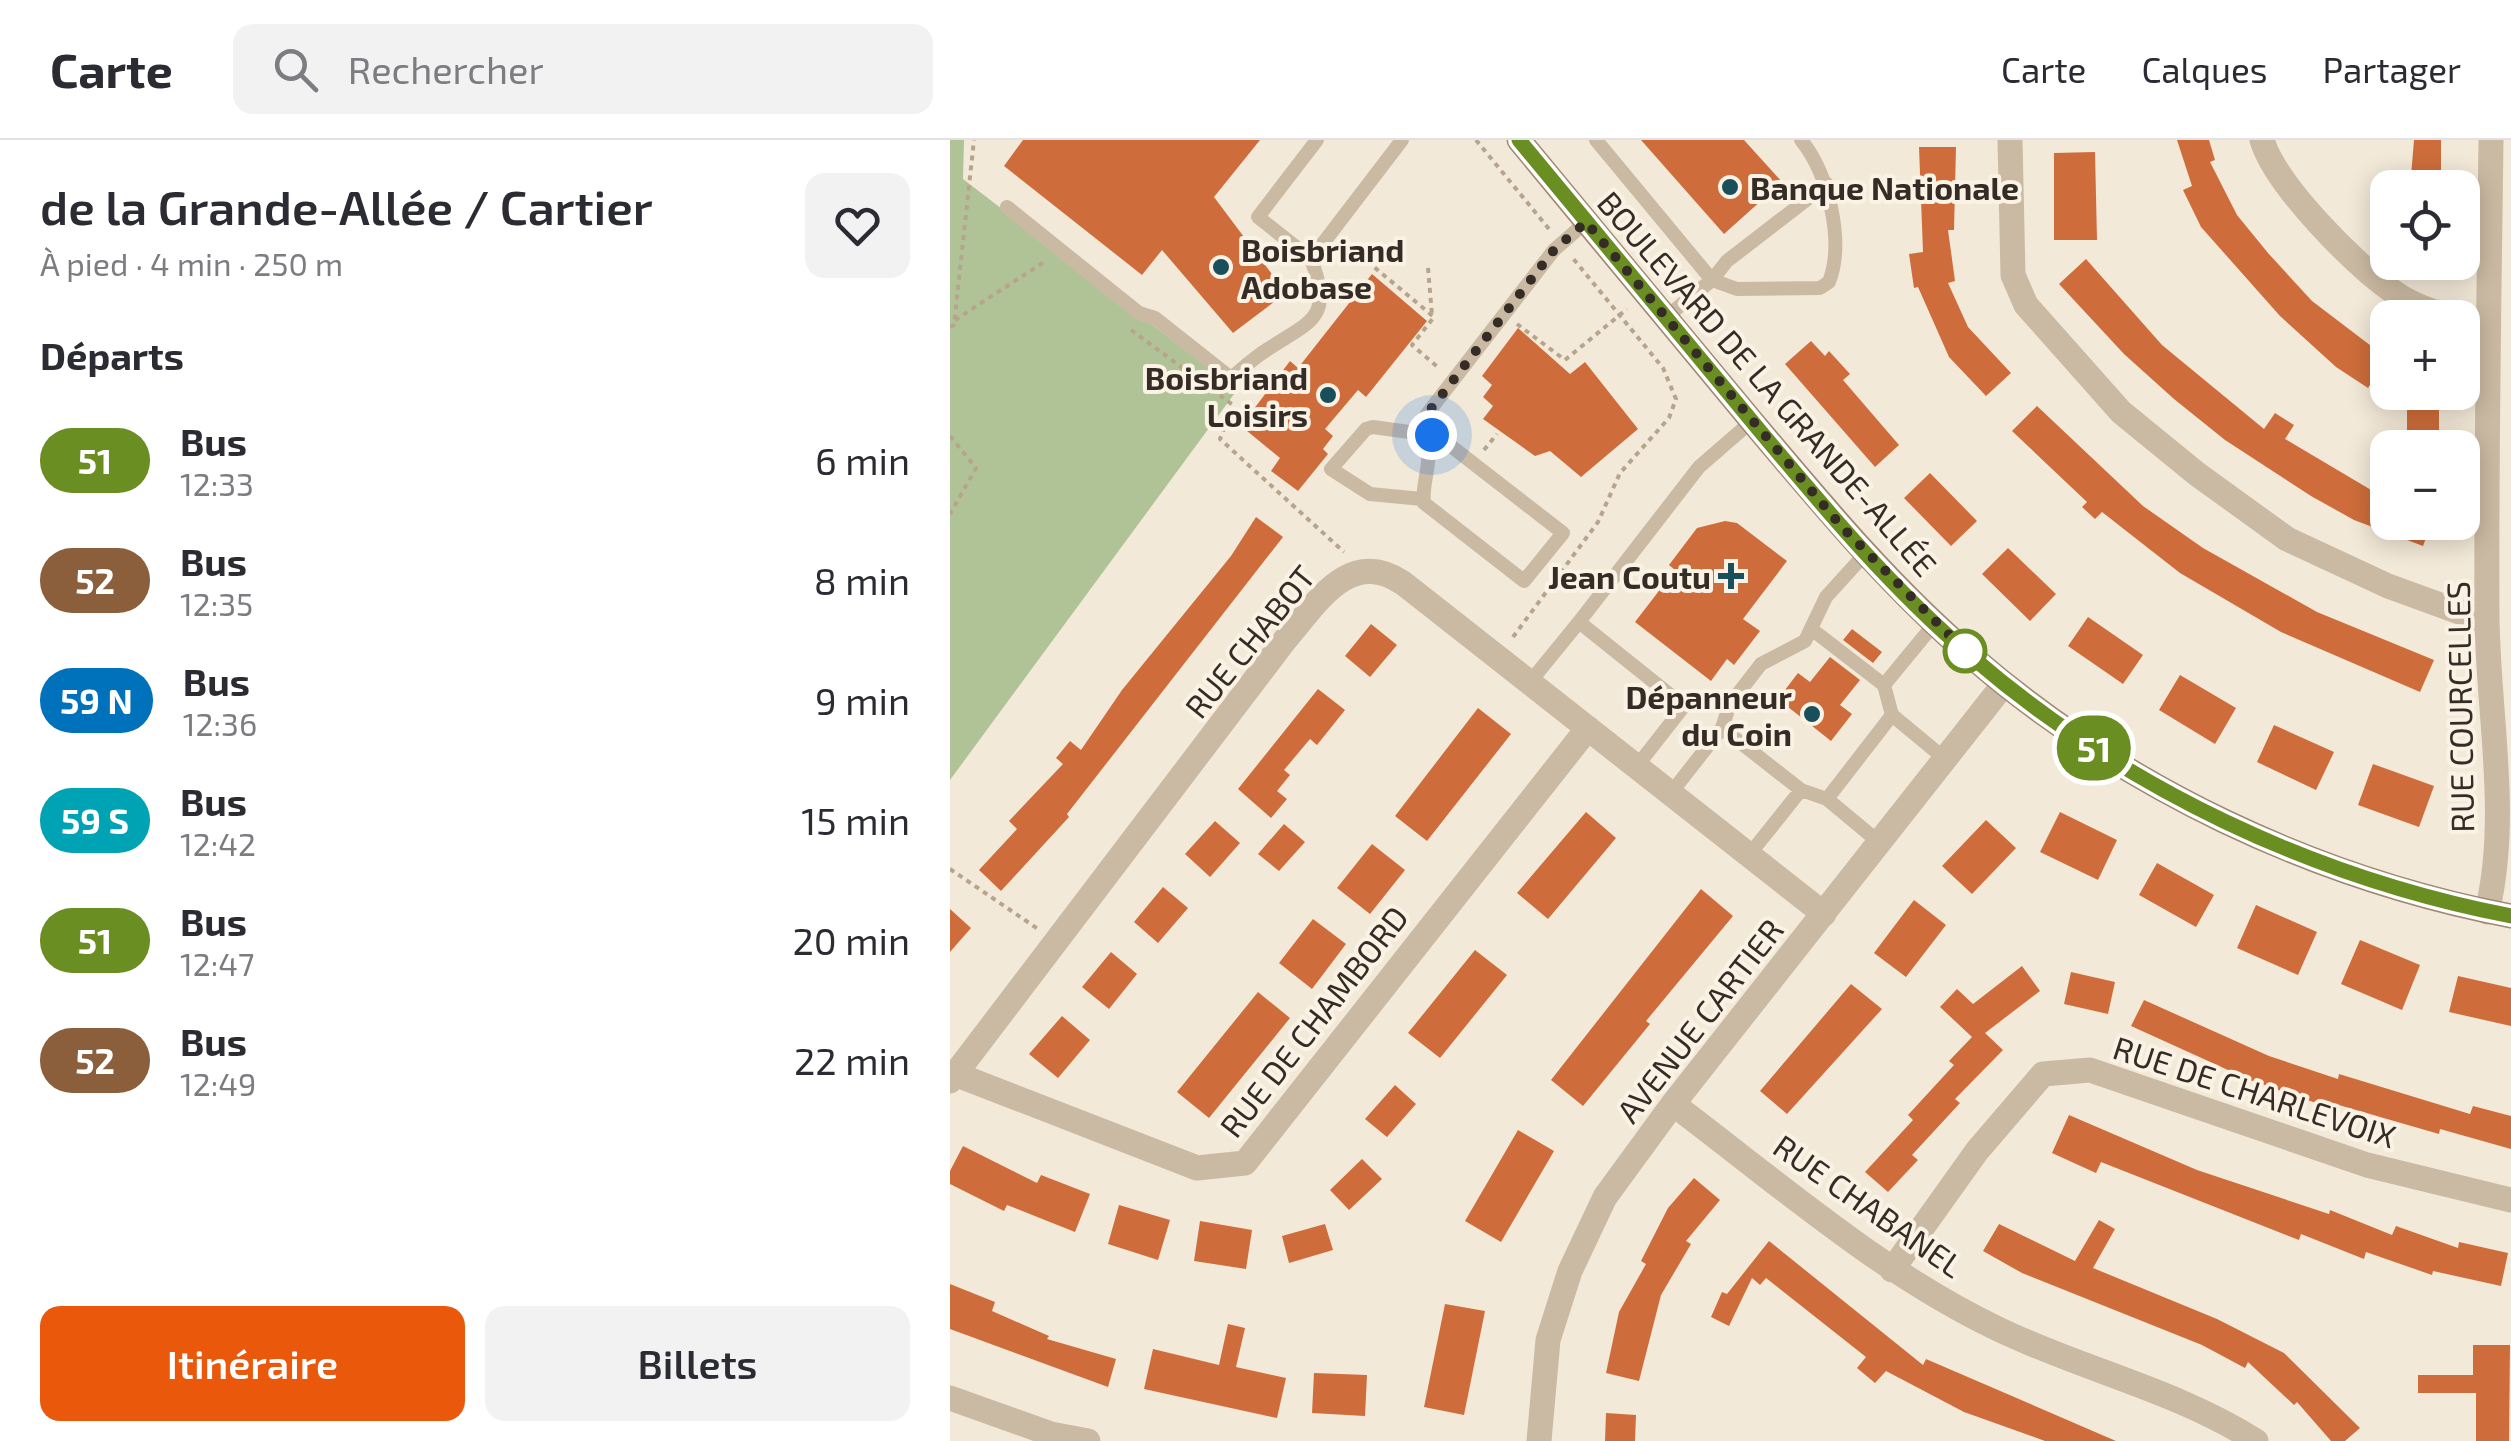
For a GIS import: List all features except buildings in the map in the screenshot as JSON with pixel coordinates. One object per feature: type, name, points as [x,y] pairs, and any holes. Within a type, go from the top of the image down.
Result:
[{"type":"street","name":"BOULEVARD DE LA GRANDE-ALLÉE","points":[[1518,140],[1866,554],[1934,623],[2004,684],[2120,764],[2241,829],[2369,880],[2499,914]]},
{"type":"street","points":[[2010,140],[2013,275],[2026,305],[2121,412],[2197,474],[2287,539],[2388,586],[2487,622]]},
{"type":"street","points":[[2262,140],[2266,154],[2305,210],[2395,293],[2409,300]]},
{"type":"street","name":"RUE COURCELLES","points":[[2491,140],[2487,622],[2496,750],[2494,870],[2499,914]]},
{"type":"street","points":[[2480,320],[2489,321]]},
{"type":"street","name":"RUE CHABOT","points":[[953,1077],[1286,640],[1334,584],[1364,569],[1382,571],[1403,583],[1824,914]]},
{"type":"street","name":"AVENUE CARTIER","points":[[1540,1441],[1548,1340],[1570,1270],[1616,1180],[2004,684]]},
{"type":"street","name":"RUE DE CHAMBORD","points":[[953,1077],[1197,1168],[1245,1163],[1588,728]]},
{"type":"street","name":"RUE DE CHARLEVOIX","points":[[1892,1270],[1976,1151],[2043,1074],[2090,1070],[2367,1165],[2511,1200]]},
{"type":"street","name":"RUE CHABANEL","points":[[1673,1104],[1892,1270],[1999,1330],[2170,1395],[2256,1441]]},
{"type":"street","points":[[950,1398],[1051,1434],[1088,1441]]},
{"type":"lane","points":[[1006,207],[1139,313],[1155,318],[1230,378],[1271,346],[1294,337],[1316,316],[1321,300],[1311,259],[1258,217],[1317,140]]},
{"type":"lane","points":[[1311,259],[1402,140]]},
{"type":"lane","points":[[1596,140],[1712,280],[1737,288],[1825,286],[1832,268],[1827,184],[1821,167],[1800,140]]},
{"type":"lane","points":[[1666,318],[1712,280],[1726,260],[1816,188],[1827,184]]},
{"type":"lane","points":[[1422,499],[1428,466],[1424,434],[1427,414],[1554,250],[1586,222]]},
{"type":"lane","points":[[1530,682],[1698,467],[1752,421]]},
{"type":"lane","points":[[1366,429],[1424,434],[1455,445],[1562,533],[1524,581],[1422,499],[1370,494],[1330,469],[1366,429]]},
{"type":"lane","points":[[1671,793],[1722,728],[1730,704],[1761,664],[1776,653],[1796,648],[1814,630],[1826,597],[1866,554]]},
{"type":"lane","points":[[1579,622],[1684,706],[1636,766]]},
{"type":"lane","points":[[1884,685],[1934,623]]},
{"type":"lane","points":[[1814,630],[1884,685],[1892,715],[1946,759]]},
{"type":"lane","points":[[1827,799],[1892,715]]},
{"type":"lane","points":[[1722,728],[1801,790],[1827,799],[1880,842]]},
{"type":"lane","points":[[1749,855],[1801,790]]},
{"type":"path","points":[[955,320],[974,140]]},
{"type":"path","name":"BOULEVARD DE LA GRANDE-ALLÉE","points":[[1476,140],[1552,232]]},
{"type":"path","name":"BOULEVARD DE LA GRANDE-ALLÉE","points":[[1512,638],[1598,522],[1620,473],[1665,424],[1675,405],[1670,378],[1569,254]]},
{"type":"path","points":[[1359,255],[1432,315]]},
{"type":"path","points":[[950,327],[1048,260]]},
{"type":"path","points":[[1428,268],[1432,315],[1412,345],[1444,372]]},
{"type":"path","points":[[1515,322],[1565,360],[1627,309]]},
{"type":"path","points":[[1123,323],[1233,405],[1220,439],[1364,569]]},
{"type":"path","points":[[950,436],[976,468],[950,514]]},
{"type":"path","points":[[950,869],[1058,943]]},
{"type":"green space","points":[[950,140],[964,140],[963,179],[1237,390],[950,780]]},
{"type":"bus line","name":"51","points":[[1519,140],[1808,489],[1934,623],[2004,684],[2092,747],[2241,829],[2369,880],[2511,916]]},
{"type":"place","name":"Banque Nationale","points":[[1730,187]]},
{"type":"place","name":"Boisbriand Adobase","points":[[1221,267]]},
{"type":"place","name":"Boisbriand Loisirs","points":[[1328,395]]},
{"type":"place","name":"Jean Coutu","points":[[1731,576]]},
{"type":"place","name":"Dépanneur du Coin","points":[[1812,714]]},
{"type":"route","points":[[1432,435],[1424,434],[1427,414],[1554,250],[1586,222],[1808,489],[1906,596],[1968,654],[1965,651]]}]
